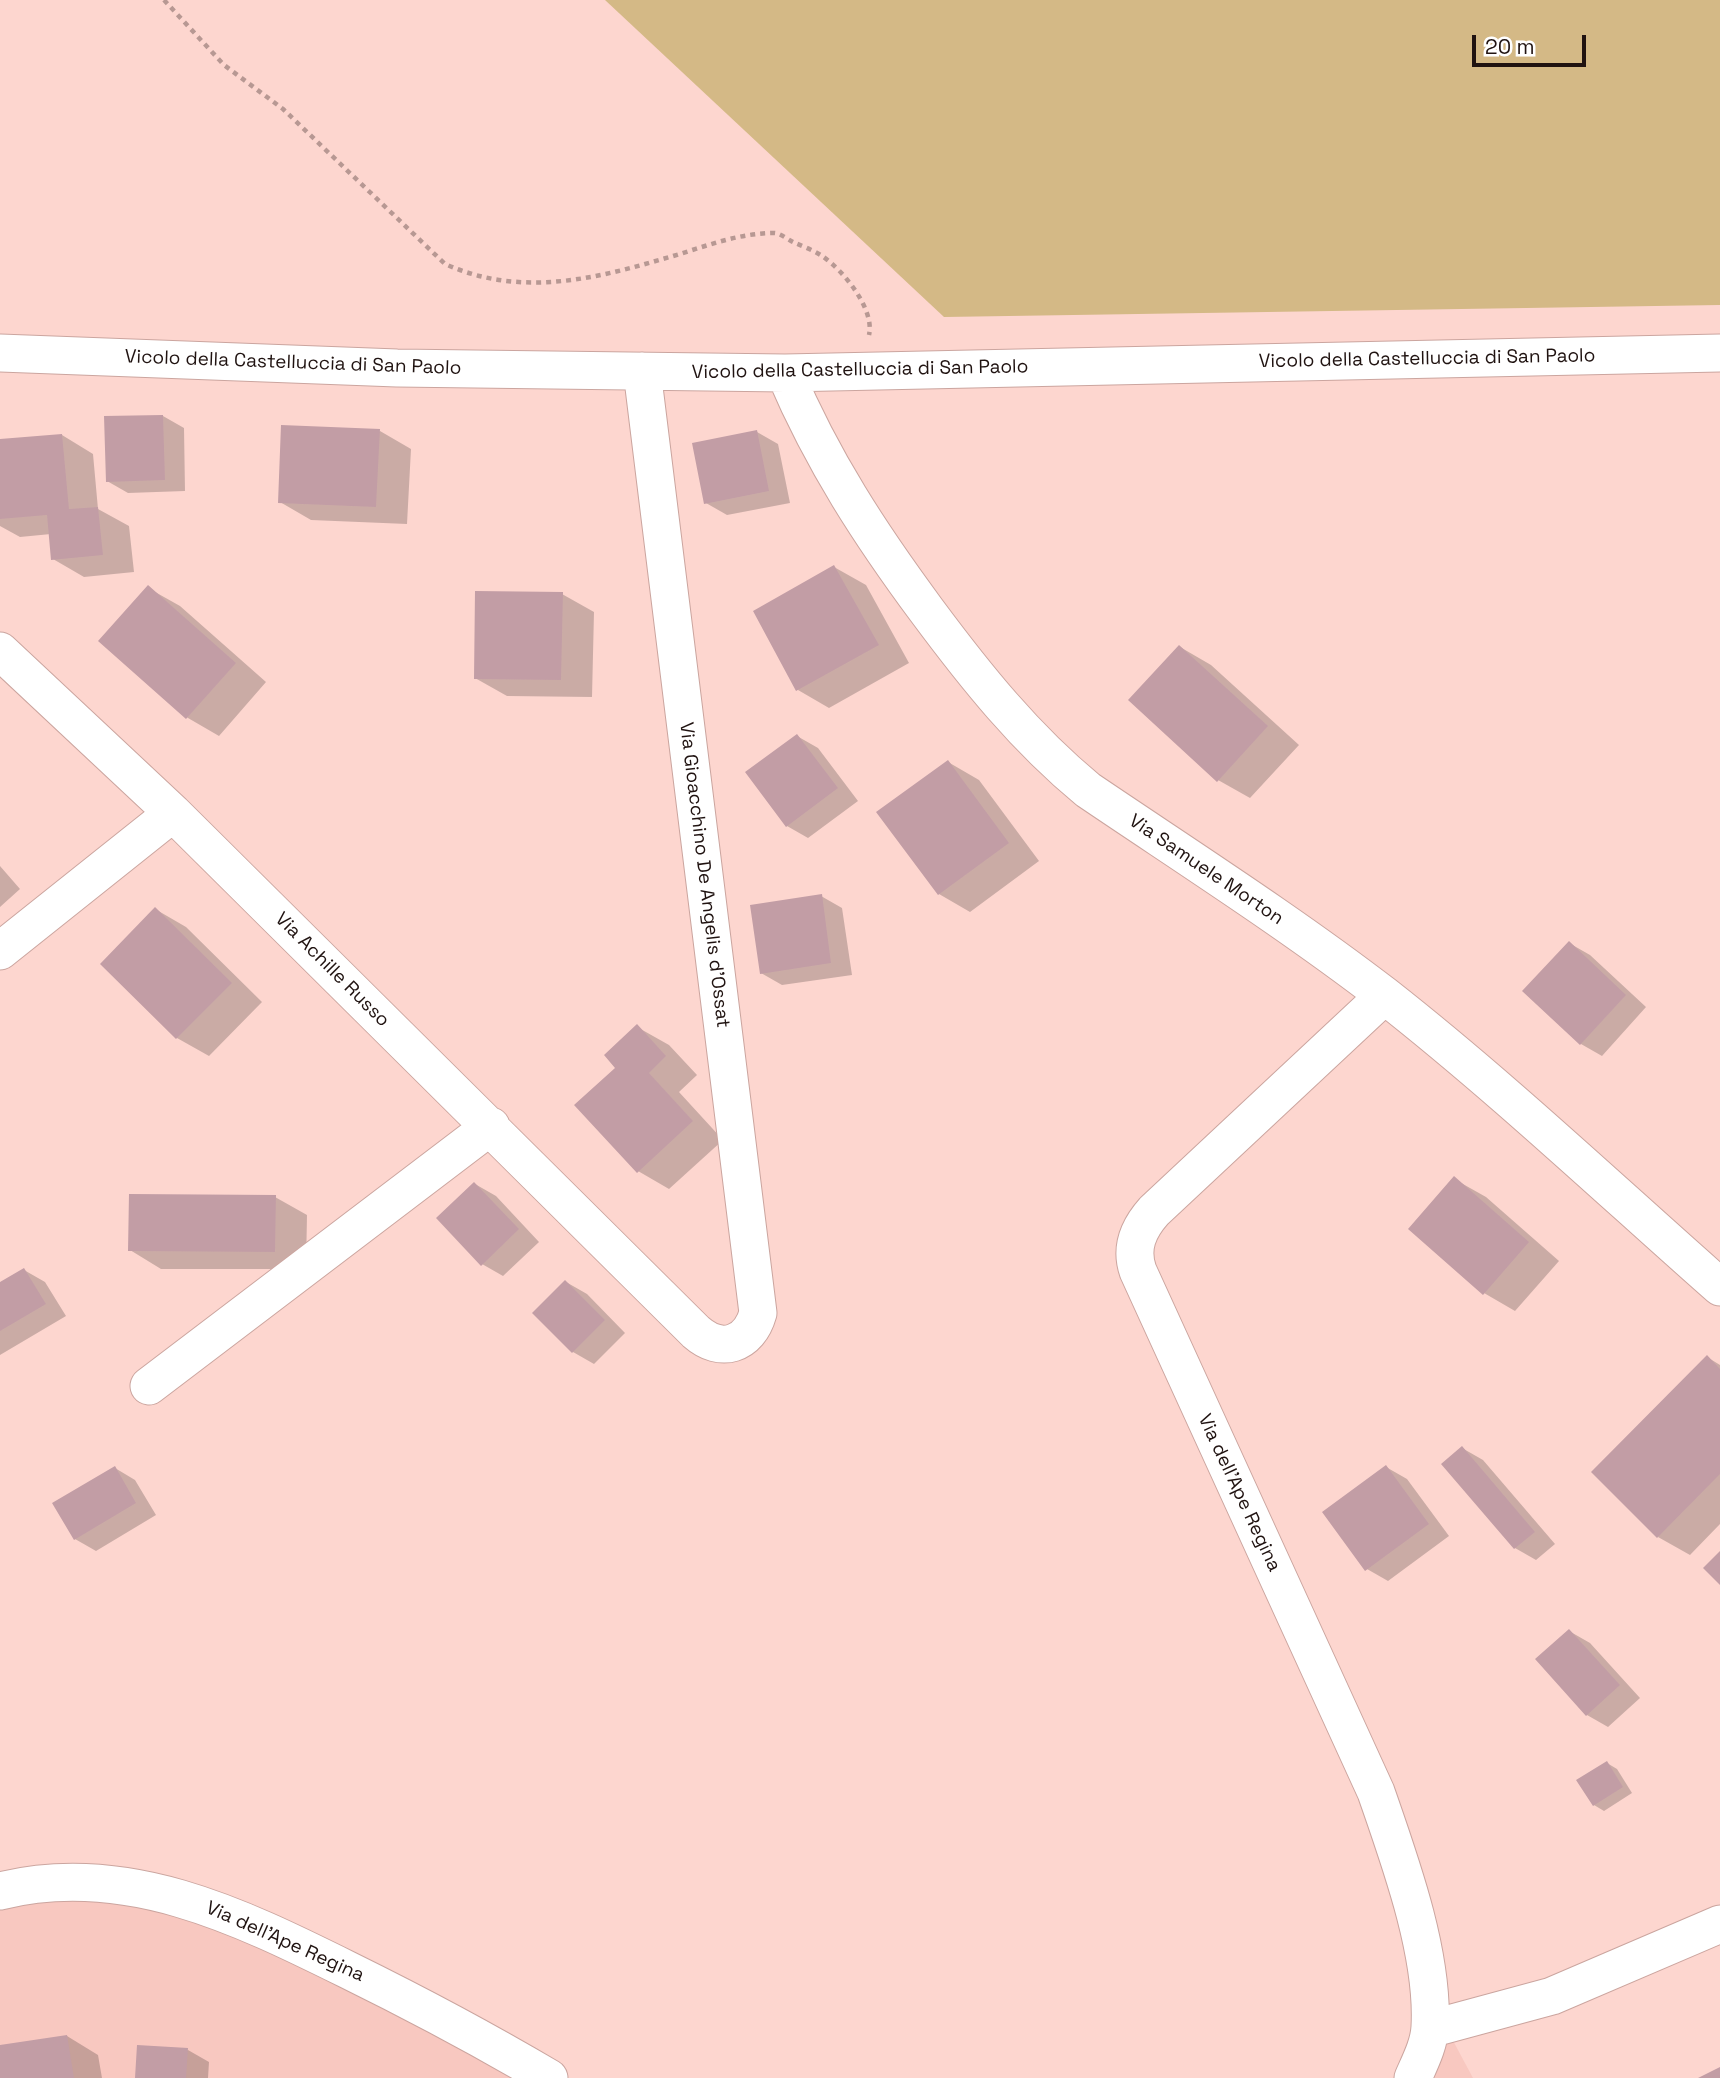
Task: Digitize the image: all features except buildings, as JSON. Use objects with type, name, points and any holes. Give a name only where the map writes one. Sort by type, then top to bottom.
[{"type":"street","name":"Vicolo della Castelluccia di San Paolo","points":[[0,353],[397,368],[785,373],[1720,353]]},
{"type":"street","name":"Via Gioacchino De Angelis d'Ossat","points":[[642,371],[758,1313],[753,1328],[742,1340],[723,1346],[710,1343]]},
{"type":"street","name":"Via Samuele Morton","points":[[785,373],[806,423],[851,504],[961,656],[1017,726],[1052,761],[1088,790],[1329,954],[1384,996],[1446,1045],[1720,1286]]},
{"type":"street","name":"Via Achille Russo","points":[[1,654],[173,813],[710,1343]]},
{"type":"street","points":[[0,951],[173,813]]},
{"type":"street","name":"Via dell'Ape Regina","points":[[1384,996],[1154,1211],[1138,1233],[1134,1256],[1138,1271],[1376,1792],[1399,1857],[1418,1931],[1428,1994],[1430,2029],[1413,2078]]},
{"type":"street","points":[[149,1385],[491,1126]]},
{"type":"street","name":"Via dell'Ape Regina","points":[[0,1891],[46,1882],[98,1881],[195,1901],[265,1929],[461,2025],[549,2078]]},
{"type":"street","points":[[1430,2029],[1552,1996],[1720,1924]]},
{"type":"path","points":[[164,0],[224,65],[283,109],[445,264],[471,276],[522,285],[582,280],[716,242],[776,233],[823,257],[847,282],[867,313],[872,324],[855,372]]},
{"type":"shaded area","points":[[605,0],[1720,0],[1720,305],[944,317]]},
{"type":"shaded area","points":[[18,1886],[265,1929],[534,2078],[0,2078],[0,1892]]},
{"type":"shaded area","points":[[1428,1994],[1473,2078],[1402,2078]]}]
